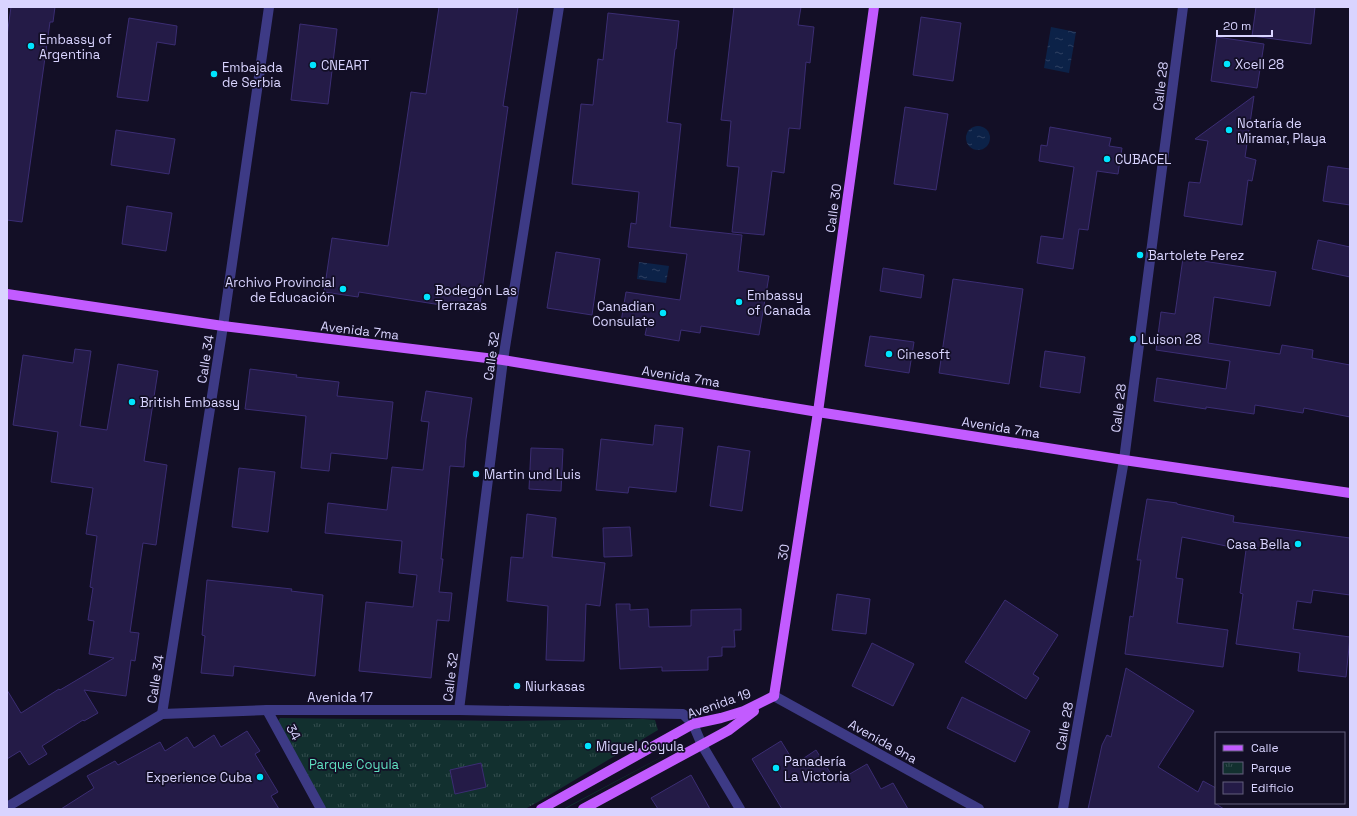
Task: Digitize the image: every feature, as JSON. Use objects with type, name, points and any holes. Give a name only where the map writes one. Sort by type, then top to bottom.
[{"type":"main road","name":"Calle 30","points":[[818,412],[874,7]]},
{"type":"main road","name":"Avenida 7ma","points":[[7,294],[223,326],[503,360],[818,412],[1124,460],[1350,493]]},
{"type":"main road","name":"30","points":[[774,696],[818,412]]},
{"type":"main road","name":"Avenida 19","points":[[541,809],[693,724],[744,711],[774,696]]},
{"type":"main road","name":"Avenida 19","points":[[583,809],[729,730],[774,696]]},
{"type":"street","name":"Calle 34","points":[[162,714],[223,326],[269,7]]},
{"type":"street","name":"Calle 32","points":[[459,710],[503,360],[559,7]]},
{"type":"street","name":"Calle 28","points":[[1063,809],[1124,460],[1183,7]]},
{"type":"street","name":"Avenida 9na","points":[[774,696],[979,809]]},
{"type":"street","name":"Avenida 17","points":[[7,807],[162,714],[267,710],[459,710],[684,714],[693,724]]},
{"type":"street","name":"34","points":[[267,710],[321,809]]},
{"type":"street","points":[[693,724],[702,745],[740,809]]},
{"type":"green space","name":"Parque Coyula","points":[[280,718],[507,721],[643,719],[655,720],[658,730],[525,809],[326,809],[278,721]]},
{"type":"green space","points":[[697,738],[565,809],[563,809]]},
{"type":"water","points":[[1051,27],[1076,32],[1069,73],[1044,68]]},
{"type":"water","points":[[978,126],[987,129],[990,138],[987,147],[978,150],[969,147],[966,138],[969,129]]},
{"type":"water","points":[[639,262],[669,266],[666,283],[637,279]]},
{"type":"building","points":[[11,7],[55,7],[53,22],[50,22],[22,222],[7,220],[7,36]]},
{"type":"building","points":[[439,7],[518,7],[503,106],[508,107],[479,311],[359,292],[358,297],[324,292],[332,238],[388,246],[411,92],[426,94]]},
{"type":"building","points":[[734,7],[801,7],[798,25],[814,27],[810,63],[806,62],[800,129],[789,128],[784,173],[772,171],[764,235],[732,232],[739,167],[727,166],[731,121],[721,120]]},
{"type":"building","points":[[1256,7],[1315,7],[1311,44],[1252,36]]},
{"type":"building","points":[[608,13],[679,21],[667,122],[681,124],[670,227],[742,235],[738,271],[769,276],[759,335],[701,326],[700,333],[681,330],[679,341],[645,335],[647,326],[621,322],[626,292],[680,300],[687,254],[628,247],[631,223],[636,224],[639,192],[572,184],[581,104],[593,105],[598,59],[603,60]]},
{"type":"building","points":[[921,17],[961,23],[953,81],[913,75]]},
{"type":"building","points":[[129,18],[177,26],[175,45],[157,42],[148,101],[117,97]]},
{"type":"building","points":[[300,24],[337,29],[328,104],[291,100]]},
{"type":"building","points":[[1217,37],[1264,44],[1257,88],[1211,81]]},
{"type":"building","points":[[1254,96],[1245,157],[1256,160],[1252,181],[1248,180],[1242,225],[1184,216],[1189,182],[1200,183],[1208,141],[1195,139]]},
{"type":"building","points":[[905,107],[948,114],[936,190],[894,184]]},
{"type":"building","points":[[1050,127],[1111,138],[1109,146],[1122,148],[1118,174],[1097,171],[1088,230],[1079,229],[1073,269],[1037,263],[1041,236],[1063,239],[1074,167],[1039,161],[1041,145],[1047,146]]},
{"type":"building","points":[[116,130],[175,139],[169,174],[111,165]]},
{"type":"building","points":[[1328,166],[1350,169],[1350,205],[1323,201]]},
{"type":"building","points":[[127,206],[172,213],[166,251],[122,244]]},
{"type":"building","points":[[1318,240],[1350,247],[1350,277],[1312,269]]},
{"type":"building","points":[[556,252],[600,259],[592,315],[547,308]]},
{"type":"building","points":[[1183,258],[1276,272],[1270,306],[1214,297],[1208,343],[1280,354],[1282,345],[1313,350],[1312,358],[1350,365],[1350,417],[1304,408],[1303,413],[1255,405],[1254,414],[1206,407],[1206,409],[1154,401],[1157,378],[1226,389],[1230,361],[1156,350],[1161,312],[1175,314]]},
{"type":"building","points":[[883,268],[924,275],[921,298],[880,291]]},
{"type":"building","points":[[953,279],[1023,289],[1009,384],[939,373]]},
{"type":"building","name":"Cinesoft","points":[[870,336],[914,342],[909,373],[865,366]]},
{"type":"building","points":[[75,349],[91,351],[80,426],[107,430],[118,364],[158,371],[144,461],[167,465],[156,545],[143,543],[130,632],[139,633],[135,661],[131,660],[126,696],[84,690],[98,713],[84,721],[83,720],[42,746],[47,754],[29,765],[20,751],[7,759],[7,690],[21,713],[59,689],[60,690],[114,658],[89,654],[94,621],[88,620],[93,588],[90,587],[97,536],[86,534],[93,488],[51,482],[58,432],[13,425],[23,355],[73,363]]},
{"type":"building","points":[[1045,351],[1085,357],[1080,393],[1040,387]]},
{"type":"building","points":[[250,369],[297,375],[296,377],[339,382],[337,396],[393,402],[387,459],[331,453],[329,471],[301,468],[306,416],[245,409]]},
{"type":"building","points":[[426,391],[472,398],[466,439],[464,467],[450,466],[439,592],[452,593],[449,621],[437,620],[431,678],[359,671],[366,602],[413,607],[417,575],[399,573],[402,541],[325,533],[328,503],[387,510],[392,467],[423,470],[429,422],[421,421]]},
{"type":"building","points":[[655,425],[683,428],[676,492],[629,487],[628,493],[596,490],[601,439],[653,445]]},
{"type":"building","points":[[718,446],[750,451],[742,511],[710,506]]},
{"type":"building","points":[[531,448],[563,449],[561,491],[529,489]]},
{"type":"building","points":[[239,468],[275,472],[268,532],[232,527]]},
{"type":"building","points":[[1147,499],[1177,503],[1234,516],[1233,522],[1350,538],[1350,595],[1313,590],[1311,603],[1297,601],[1293,629],[1350,637],[1346,677],[1298,671],[1300,653],[1236,644],[1243,594],[1240,593],[1246,550],[1182,537],[1176,578],[1183,579],[1177,623],[1228,630],[1223,667],[1125,654],[1130,616],[1133,617],[1141,560],[1137,560]]},
{"type":"building","points":[[527,514],[556,518],[552,557],[605,563],[600,606],[586,604],[584,661],[546,660],[548,606],[507,601],[511,557],[523,558]]},
{"type":"building","points":[[630,527],[632,556],[604,557],[603,528]]},
{"type":"building","points":[[207,580],[292,589],[291,591],[323,595],[315,676],[234,666],[233,676],[201,673],[205,636],[202,635]]},
{"type":"building","points":[[837,594],[870,599],[866,634],[832,630]]},
{"type":"building","points":[[1005,600],[1058,635],[1033,674],[1039,678],[1026,699],[965,662]]},
{"type":"building","points":[[616,604],[630,604],[630,610],[648,609],[649,627],[691,626],[691,610],[741,609],[741,630],[734,630],[735,647],[722,647],[722,656],[708,657],[708,670],[662,671],[662,667],[620,669]]},
{"type":"building","points":[[872,643],[914,664],[893,706],[852,686]]},
{"type":"building","points":[[1126,668],[1194,711],[1158,767],[1198,792],[1203,781],[1215,787],[1215,804],[1224,809],[1088,809],[1102,745],[1107,735],[1111,737]]},
{"type":"building","points":[[962,697],[1030,731],[1015,762],[947,728]]},
{"type":"building","points":[[247,731],[260,751],[255,754],[278,792],[271,796],[279,809],[61,809],[94,788],[87,776],[115,761],[118,765],[160,742],[165,751],[187,737],[194,748],[214,735],[221,747]]},
{"type":"building","points":[[781,741],[795,764],[816,750],[836,782],[867,764],[881,789],[893,783],[908,809],[782,809],[752,759]]},
{"type":"building","points":[[481,763],[486,787],[455,794],[450,770]]},
{"type":"building","points":[[691,775],[710,809],[658,809],[651,798]]},
{"type":"place","name":"Embassy of Argentina","points":[[31,46]]},
{"type":"place","name":"Xcell 28","points":[[1227,64]]},
{"type":"place","name":"CNEART","points":[[313,65]]},
{"type":"place","name":"Embajada de Serbia","points":[[214,74]]},
{"type":"place","name":"Notaría de Miramar, Playa","points":[[1229,130]]},
{"type":"place","name":"CUBACEL","points":[[1107,159]]},
{"type":"place","name":"Bartolete Perez","points":[[1140,255]]},
{"type":"place","name":"Archivo Provincial de Educación","points":[[343,289]]},
{"type":"place","name":"Bodegón Las Terrazas","points":[[427,297]]},
{"type":"place","name":"Embassy of Canada","points":[[739,302]]},
{"type":"place","name":"Canadian Consulate","points":[[663,313]]},
{"type":"place","name":"Luison 28","points":[[1133,339]]},
{"type":"place","name":"Cinesoft","points":[[889,354]]},
{"type":"place","name":"British Embassy","points":[[132,402]]},
{"type":"place","name":"Martin und Luis","points":[[476,474]]},
{"type":"place","name":"Casa Bella","points":[[1298,544]]},
{"type":"place","name":"Niurkasas","points":[[517,686]]},
{"type":"place","name":"Miguel Coyula","points":[[588,746]]},
{"type":"place","name":"Panadería La Victoria","points":[[776,768]]},
{"type":"place","name":"Experience Cuba","points":[[260,777]]}]
